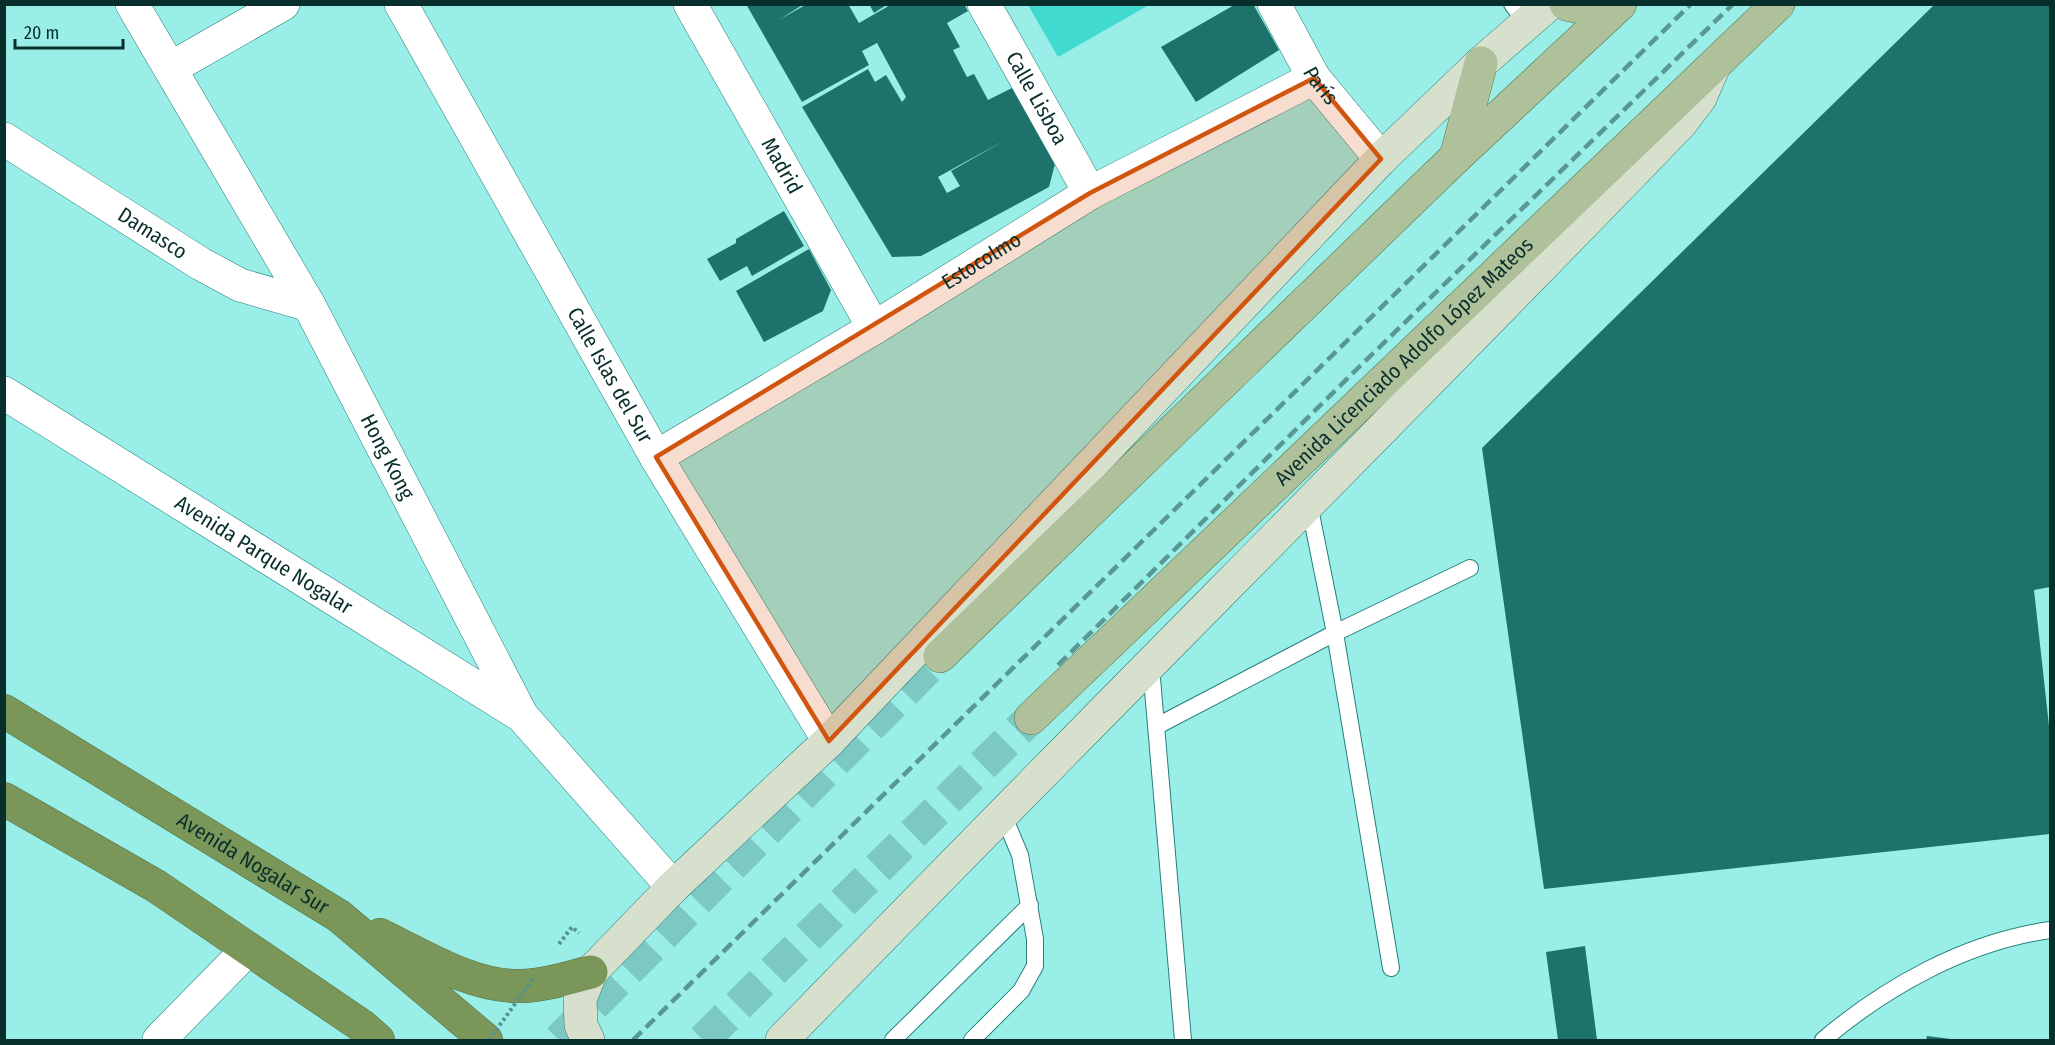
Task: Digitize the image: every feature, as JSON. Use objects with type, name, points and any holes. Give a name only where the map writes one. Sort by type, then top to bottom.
[{"type":"highway","name":"Avenida Nogalar Sur","points":[[4,711],[339,916],[487,1041]]},
{"type":"highway","points":[[4,799],[156,886],[369,1036]]},
{"type":"highway","points":[[339,916],[449,968],[501,985],[547,983],[591,972]]},
{"type":"main road","points":[[1566,4],[1615,9]]},
{"type":"main road","name":"Avenida Licenciado Adolfo López Mateos","points":[[1031,718],[1778,4]]},
{"type":"main road","points":[[940,656],[1456,157],[1615,9]]},
{"type":"main road","points":[[1456,157],[1482,63]]},
{"type":"street","name":"Hong Kong","points":[[132,4],[309,305],[522,716],[673,887]]},
{"type":"street","points":[[171,68],[283,4]]},
{"type":"street","name":"Calle Islas del Sur","points":[[401,4],[656,457],[829,741]]},
{"type":"street","name":"Madrid","points":[[690,4],[874,328]]},
{"type":"street","name":"Calle Lisboa","points":[[984,4],[1090,193]]},
{"type":"street","name":"París","points":[[1274,4],[1314,78],[1381,159]]},
{"type":"street","points":[[588,1041],[581,1024],[580,999],[591,972],[673,887],[829,741],[1381,159],[1482,63],[1529,11]]},
{"type":"street","points":[[782,1041],[1002,812],[1150,667],[1682,123],[1700,98],[1713,68]]},
{"type":"street","name":"Estocolmo","points":[[656,457],[874,328],[1090,193],[1314,78]]},
{"type":"street","name":"Damasco","points":[[4,139],[201,264],[240,285],[309,305]]},
{"type":"street","name":"Avenida Parque Nogalar","points":[[4,393],[522,716]]},
{"type":"street","points":[[159,1041],[248,949]]},
{"type":"lane","points":[[1309,504],[1335,633],[1391,968]]},
{"type":"lane","points":[[1157,726],[1335,633],[1470,568]]},
{"type":"lane","points":[[1150,667],[1183,1041]]},
{"type":"lane","points":[[972,1041],[1021,992],[1035,966],[1035,939],[1020,855],[1002,812]]},
{"type":"lane","points":[[893,1041],[1029,905]]},
{"type":"lane","points":[[1823,1041],[1871,1003],[1930,969],[2022,934],[2050,930]]},
{"type":"path","points":[[487,1041],[535,976]]},
{"type":"highlighted area","points":[[1314,78],[1381,159],[829,741],[656,457],[1090,193]]},
{"type":"shaded area","points":[[1028,5],[1149,5],[1058,57]]},
{"type":"building","points":[[746,4],[804,4],[779,20],[807,4],[848,4],[859,23],[892,4],[964,4],[968,11],[947,23],[960,47],[953,50],[967,77],[974,74],[988,100],[1014,87],[1057,156],[1049,187],[921,256],[892,257],[802,107],[868,69],[875,82],[886,75],[902,102],[906,97],[877,43],[862,51],[869,65],[802,102]],"holes":[[[1007,139],[951,171],[960,186],[947,193],[938,177]]]},
{"type":"building","points":[[869,4],[888,4],[874,13]]},
{"type":"building","points":[[1236,4],[1253,4],[1279,50],[1196,102],[1161,47]]},
{"type":"building","points":[[1935,4],[2050,4],[2050,587],[2034,590],[2050,735],[2050,834],[1544,889],[1482,448]]},
{"type":"building","points":[[784,211],[804,246],[752,276],[747,266],[720,281],[707,259]]},
{"type":"building","points":[[809,249],[831,290],[823,311],[764,342],[736,291]]},
{"type":"building","points":[[1585,946],[1597,1040],[1558,1040],[1546,952]]},
{"type":"building","points":[[1927,1036],[1951,1039],[1951,1040],[1926,1040]]},
{"type":"tunnel","points":[[559,1040],[940,656]]},
{"type":"tunnel","points":[[703,1040],[1031,718]]},
{"type":"railway","points":[[633,1040],[1691,4]]},
{"type":"railway","points":[[1058,665],[1359,367],[1733,4]]}]
